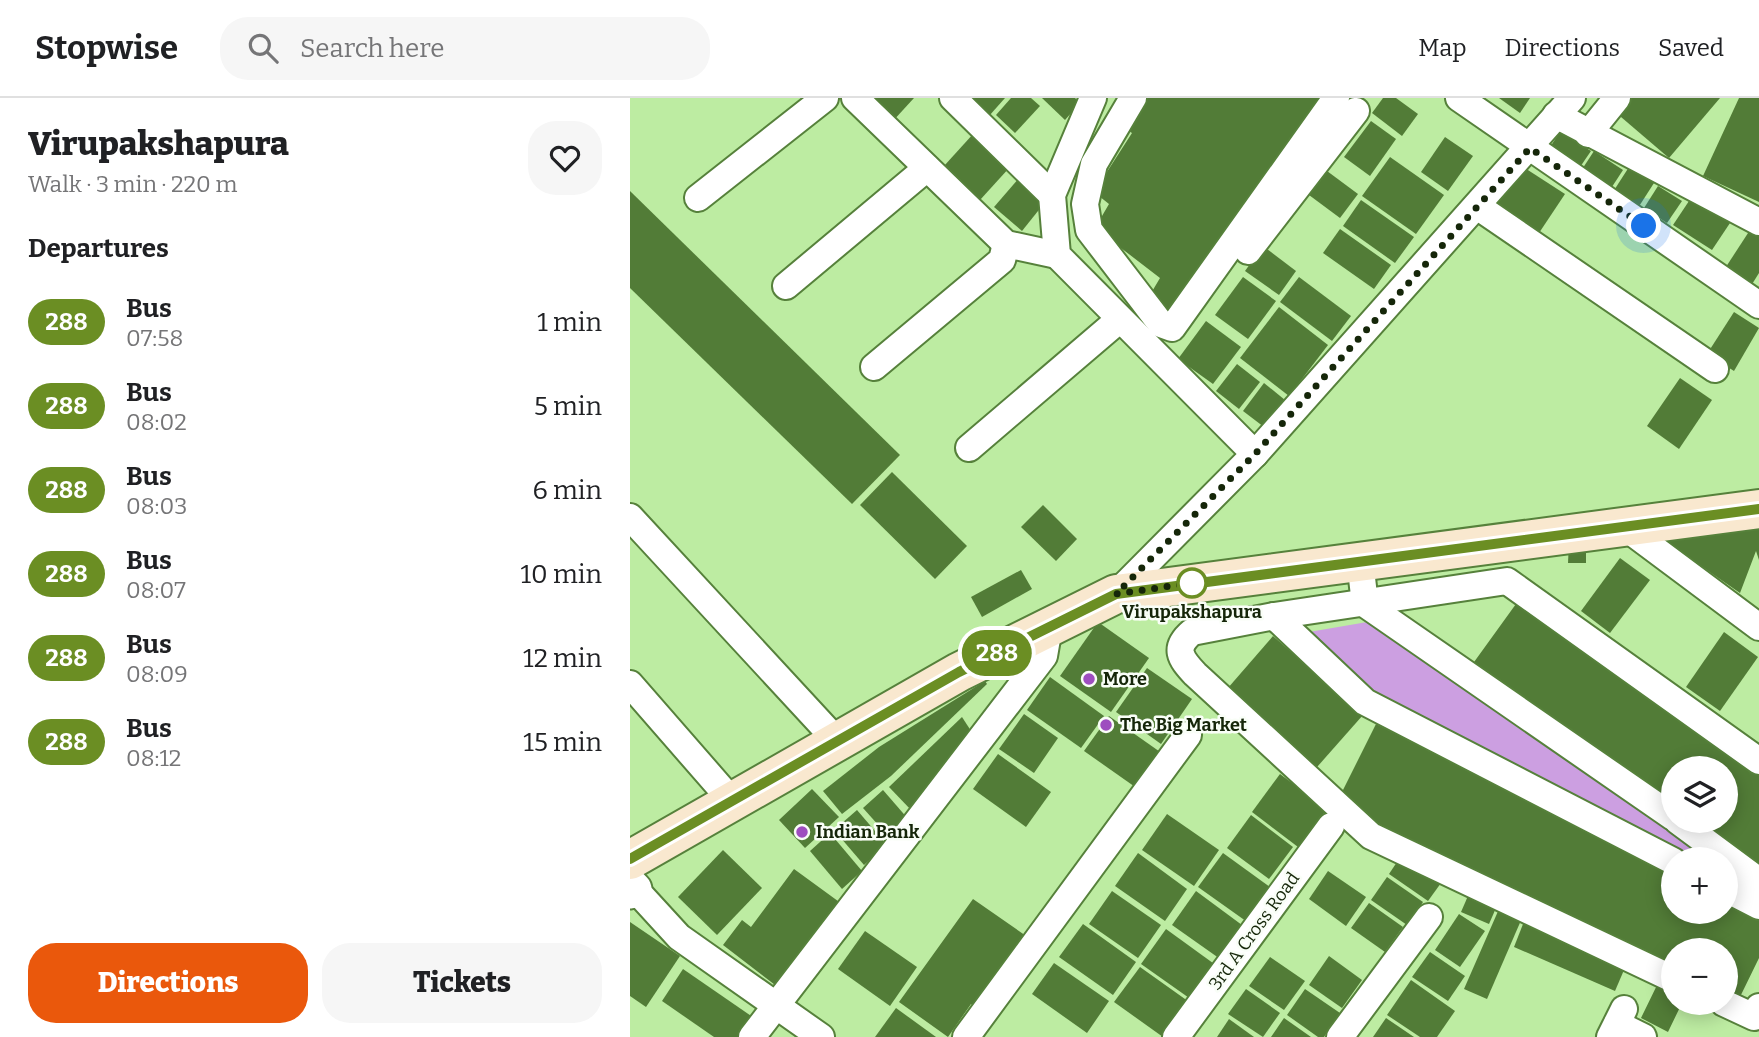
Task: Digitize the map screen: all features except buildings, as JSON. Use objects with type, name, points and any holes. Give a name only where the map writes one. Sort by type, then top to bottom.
[{"type":"main road","points":[[631,881],[732,801],[959,672],[1116,594],[1759,509]]},
{"type":"street","points":[[698,198],[825,98]]},
{"type":"street","points":[[855,98],[1006,244],[1057,249],[1090,231]]},
{"type":"street","points":[[953,98],[1052,195]]},
{"type":"street","points":[[1093,98],[1052,195],[1057,249],[1120,318],[1255,454]]},
{"type":"street","points":[[1133,98],[1094,164],[1085,204],[1090,231],[1161,324],[1172,328],[1346,105]]},
{"type":"street","points":[[1459,98],[1759,305]]},
{"type":"street","points":[[1588,134],[1617,98]]},
{"type":"street","points":[[1163,362],[1346,105]]},
{"type":"street","points":[[1116,594],[1255,454],[1564,107],[1588,134],[1759,222]]},
{"type":"street","points":[[786,286],[927,168]]},
{"type":"street","points":[[1477,206],[1715,369]]},
{"type":"street","points":[[874,367],[1002,260],[1006,244]]},
{"type":"street","points":[[970,448],[1120,318]]},
{"type":"street","points":[[630,517],[837,741]]},
{"type":"street","points":[[1625,527],[1759,626]]},
{"type":"street","points":[[1355,562],[1361,604],[1661,809]]},
{"type":"street","points":[[1661,973],[1371,836],[1180,658],[1178,649],[1182,640],[1192,632],[1274,616],[1507,581],[1759,761]]},
{"type":"street","points":[[1274,616],[1365,702],[1661,856]]},
{"type":"street","points":[[752,1037],[1044,656],[1049,627]]},
{"type":"street","points":[[630,684],[732,801]]},
{"type":"street","points":[[966,1037],[1188,735]]},
{"type":"street","name":"3rd A Cross Road","points":[[1176,1037],[1331,826]]},
{"type":"street","points":[[1694,833],[1759,881]]},
{"type":"street","points":[[631,881],[679,936],[821,1037]]},
{"type":"street","points":[[1738,895],[1759,906]]},
{"type":"street","points":[[1340,1037],[1429,917]]},
{"type":"street","points":[[1738,1010],[1754,1017],[1759,1007]]},
{"type":"street","points":[[1617,1024],[1643,1037]]},
{"type":"shaded area","points":[[1379,620],[1661,822],[1661,833],[1676,833],[1695,847],[1661,847],[1661,850],[1369,697],[1309,632]]},
{"type":"bus line","name":"288","points":[[630,859],[959,672],[1116,594],[1759,509]]},
{"type":"place","name":"Virupakshapura","points":[[1192,583]]},
{"type":"place","name":"More","points":[[1089,679]]},
{"type":"place","name":"The Big Market","points":[[1106,725]]},
{"type":"place","name":"Indian Bank","points":[[802,832]]},
{"type":"route","points":[[1192,583],[1116,594],[1255,454],[1530,148],[1644,226]]}]
